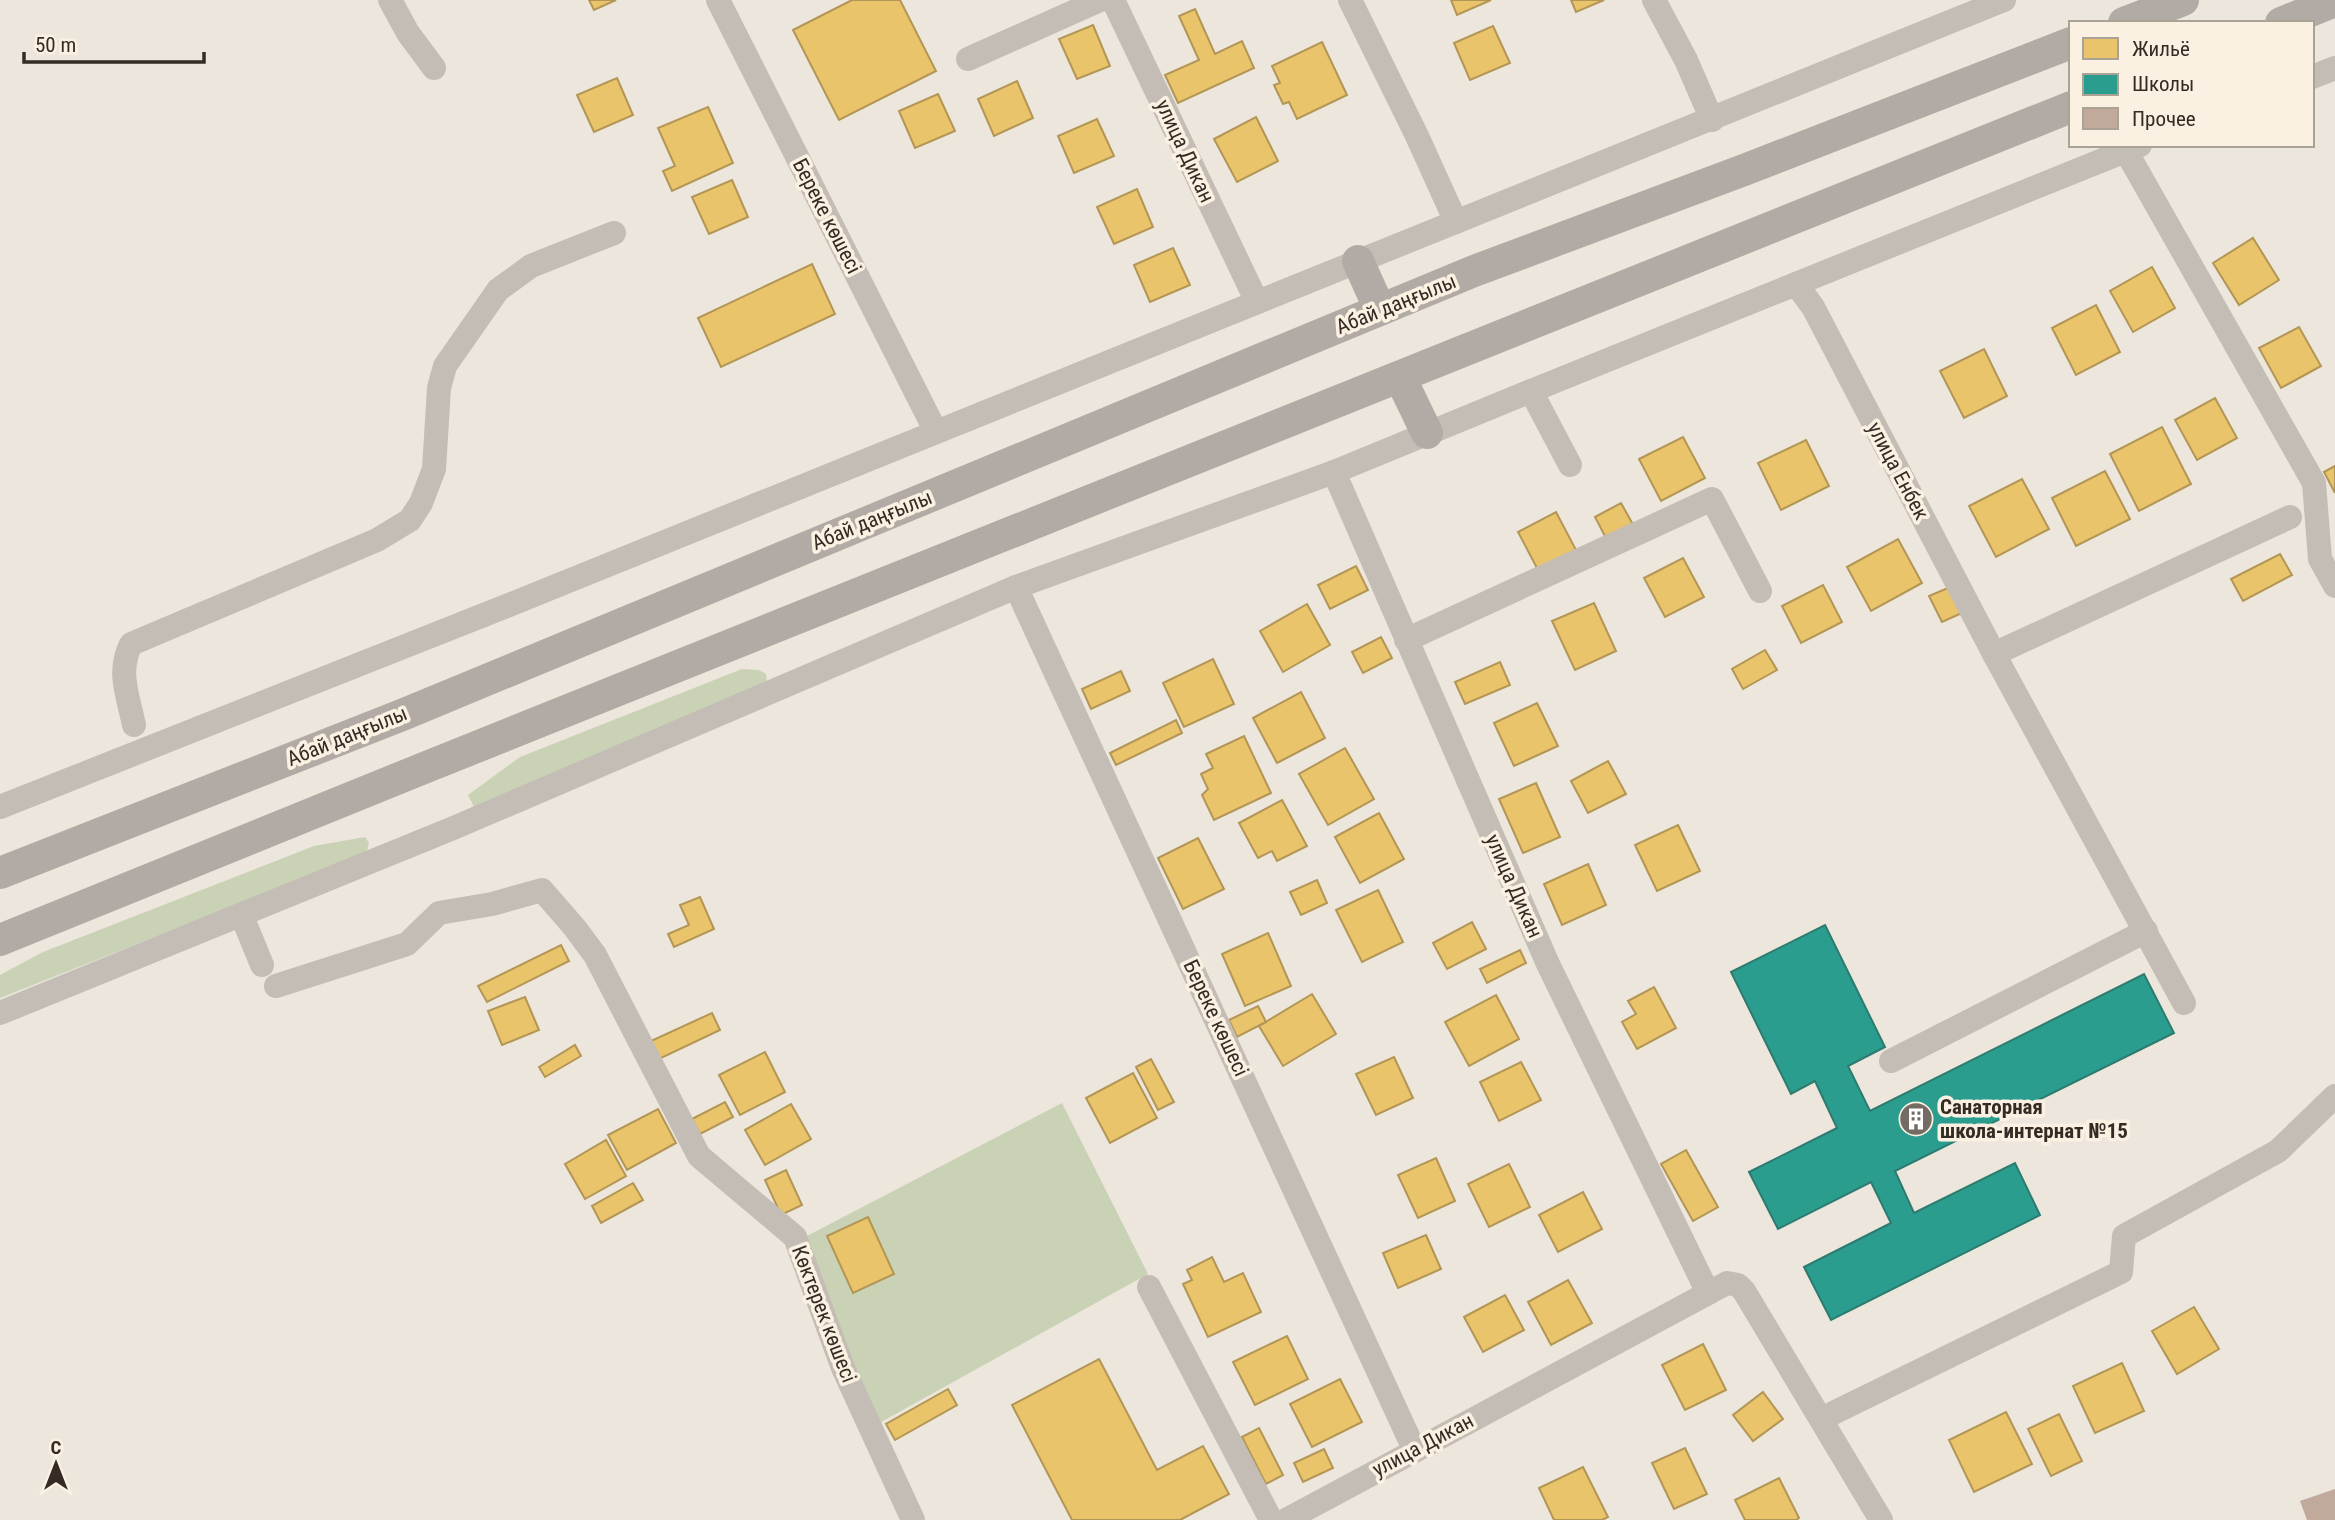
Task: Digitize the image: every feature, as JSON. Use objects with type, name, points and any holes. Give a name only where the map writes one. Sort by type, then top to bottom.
[{"type":"main road","points":[[2129,21],[2183,0]]},
{"type":"main road","points":[[2286,21],[2335,1]]},
{"type":"main road","name":"Абай даңғылы","points":[[0,873],[402,715],[1474,271],[2069,44]]},
{"type":"main road","points":[[0,940],[2069,108]]},
{"type":"main road","points":[[1359,261],[1380,310]]},
{"type":"main road","points":[[1400,377],[1427,433]]},
{"type":"street","points":[[390,0],[408,33],[434,68]]},
{"type":"street","name":"Береке көшесі","points":[[718,0],[936,432]]},
{"type":"street","points":[[968,59],[1100,0]]},
{"type":"street","name":"улица Дикан","points":[[1113,0],[1257,302]]},
{"type":"street","points":[[1350,0],[1456,222]]},
{"type":"street","points":[[1654,0],[1686,60],[1712,120]]},
{"type":"street","points":[[0,807],[504,607],[2004,0]]},
{"type":"street","points":[[2314,76],[2335,68]]},
{"type":"street","points":[[0,1013],[451,830],[1016,587],[1334,472],[2133,148],[2314,482],[2319,559],[2335,586]]},
{"type":"street","points":[[134,725],[123,668],[131,644],[377,540],[410,520],[421,503],[434,469],[439,388],[445,366],[498,290],[531,266],[614,233]]},
{"type":"street","name":"улица Енбек","points":[[1796,284],[1813,307],[1996,657],[2184,1003]]},
{"type":"street","points":[[1531,391],[1570,465]]},
{"type":"street","name":"улица Дикан","points":[[1334,472],[1548,964],[1708,1293]]},
{"type":"street","points":[[1406,640],[1712,499],[1760,591]]},
{"type":"street","points":[[1996,657],[2290,517]]},
{"type":"street","name":"Береке көшесі","points":[[1016,587],[1414,1449]]},
{"type":"street","name":"Көктерек көшесі","points":[[276,986],[407,944],[439,913],[492,904],[542,890],[594,955],[699,1156],[795,1237],[843,1367],[912,1520]]},
{"type":"street","points":[[242,916],[262,965]]},
{"type":"street","points":[[1891,1061],[2146,932]]},
{"type":"street","points":[[1821,1419],[2121,1272],[2124,1236],[2277,1151],[2335,1096]]},
{"type":"street","name":"улица Дикан","points":[[1286,1520],[1727,1283],[1738,1285],[1744,1291],[1881,1520]]},
{"type":"street","points":[[1149,1287],[1271,1520]]},
{"type":"green space","points":[[742,669],[759,670],[766,674],[767,683],[474,807],[468,795],[520,757]]},
{"type":"green space","points":[[365,837],[369,843],[367,851],[0,998],[0,975],[43,952],[314,846]]},
{"type":"green space","points":[[1062,1103],[1148,1274],[874,1426],[805,1237]]},
{"type":"building: Жильё","points":[[589,0],[616,0],[594,10]]},
{"type":"building: Жильё","points":[[852,0],[900,0],[936,71],[839,120],[793,30]]},
{"type":"building: Жильё","points":[[1451,0],[1491,0],[1457,15]]},
{"type":"building: Жильё","points":[[1571,0],[1604,0],[1576,12]]},
{"type":"building: Жильё","points":[[1195,9],[1215,54],[1242,41],[1254,68],[1178,103],[1165,75],[1199,60],[1179,16]]},
{"type":"building: Жильё","points":[[1093,25],[1110,66],[1077,79],[1059,39]]},
{"type":"building: Жильё","points":[[1493,26],[1510,63],[1470,80],[1454,43]]},
{"type":"building: Жильё","points":[[1322,42],[1347,95],[1297,119],[1289,102],[1283,104],[1274,85],[1280,83],[1272,66]]},
{"type":"building: Жильё","points":[[617,78],[633,115],[594,132],[577,95]]},
{"type":"building: Жильё","points":[[1017,81],[1033,118],[994,136],[978,99]]},
{"type":"building: Жильё","points":[[938,94],[955,131],[915,148],[899,111]]},
{"type":"building: Жильё","points":[[708,107],[733,163],[672,191],[663,171],[675,166],[658,128]]},
{"type":"building: Жильё","points":[[1256,117],[1278,161],[1237,182],[1214,139]]},
{"type":"building: Жильё","points":[[1097,119],[1114,156],[1074,173],[1058,136]]},
{"type":"building: Жильё","points":[[732,180],[748,217],[709,234],[692,197]]},
{"type":"building: Жильё","points":[[1137,189],[1153,227],[1114,244],[1097,207]]},
{"type":"building: Жильё","points":[[2253,238],[2279,280],[2239,305],[2213,263]]},
{"type":"building: Жильё","points":[[1173,248],[1190,285],[1150,302],[1134,265]]},
{"type":"building: Жильё","points":[[812,264],[835,314],[721,367],[698,318]]},
{"type":"building: Жильё","points":[[2152,267],[2175,308],[2133,332],[2110,291]]},
{"type":"building: Жильё","points":[[2096,305],[2120,352],[2076,375],[2052,328]]},
{"type":"building: Жильё","points":[[2299,327],[2321,366],[2281,388],[2259,348]]},
{"type":"building: Жильё","points":[[1984,349],[2007,396],[1964,418],[1940,371]]},
{"type":"building: Жильё","points":[[2215,398],[2237,438],[2197,460],[2175,420]]},
{"type":"building: Жильё","points":[[2162,427],[2191,484],[2139,511],[2110,454]]},
{"type":"building: Жильё","points":[[1683,437],[1705,478],[1661,501],[1639,459]]},
{"type":"building: Жильё","points":[[1806,440],[1829,486],[1781,510],[1758,463]]},
{"type":"building: Жильё","points":[[2335,466],[2335,493],[2324,472]]},
{"type":"building: Жильё","points":[[2105,471],[2130,519],[2076,546],[2052,498]]},
{"type":"building: Жильё","points":[[2022,479],[2049,529],[1996,557],[1969,506]]},
{"type":"building: Жильё","points":[[1621,503],[1635,528],[1608,542],[1595,517]]},
{"type":"building: Жильё","points":[[1556,512],[1576,550],[1538,570],[1518,532]]},
{"type":"building: Жильё","points":[[1898,539],[1922,583],[1871,611],[1847,567]]},
{"type":"building: Жильё","points":[[2280,554],[2292,575],[2243,601],[2231,579]]},
{"type":"building: Жильё","points":[[1683,558],[1704,597],[1665,617],[1644,578]]},
{"type":"building: Жильё","points":[[1356,566],[1368,590],[1330,609],[1318,585]]},
{"type":"building: Жильё","points":[[1823,585],[1842,622],[1801,643],[1782,606]]},
{"type":"building: Жильё","points":[[1950,587],[1962,613],[1942,622],[1929,596]]},
{"type":"building: Жильё","points":[[1594,603],[1616,651],[1575,670],[1552,621]]},
{"type":"building: Жильё","points":[[1307,604],[1330,645],[1283,672],[1260,631]]},
{"type":"building: Жильё","points":[[1381,637],[1392,658],[1363,673],[1352,652]]},
{"type":"building: Жильё","points":[[1765,650],[1777,670],[1743,689],[1732,669]]},
{"type":"building: Жильё","points":[[1213,659],[1234,704],[1184,727],[1163,683]]},
{"type":"building: Жильё","points":[[1500,662],[1510,685],[1465,704],[1455,682]]},
{"type":"building: Жильё","points":[[1121,671],[1130,691],[1091,709],[1082,689]]},
{"type":"building: Жильё","points":[[1301,692],[1325,738],[1277,763],[1253,718]]},
{"type":"building: Жильё","points":[[1537,703],[1558,746],[1514,766],[1494,723]]},
{"type":"building: Жильё","points":[[1176,720],[1182,733],[1116,765],[1110,753]]},
{"type":"building: Жильё","points":[[1244,736],[1271,793],[1214,820],[1202,795],[1208,789],[1201,774],[1213,768],[1206,754]]},
{"type":"building: Жильё","points":[[1345,748],[1374,799],[1328,825],[1299,774]]},
{"type":"building: Жильё","points":[[1608,761],[1626,794],[1588,813],[1571,781]]},
{"type":"building: Жильё","points":[[1536,783],[1560,837],[1523,853],[1499,799]]},
{"type":"building: Жильё","points":[[1282,800],[1307,846],[1277,861],[1272,851],[1258,858],[1239,823]]},
{"type":"building: Жильё","points":[[1379,813],[1404,859],[1360,883],[1335,837]]},
{"type":"building: Жильё","points":[[1678,825],[1700,871],[1657,891],[1635,845]]},
{"type":"building: Жильё","points":[[1198,838],[1224,889],[1183,909],[1158,858]]},
{"type":"building: Жильё","points":[[1588,864],[1606,905],[1562,925],[1544,884]]},
{"type":"building: Жильё","points":[[1317,880],[1327,903],[1301,915],[1290,892]]},
{"type":"building: Жильё","points":[[1378,890],[1403,942],[1362,962],[1336,910]]},
{"type":"building: Жильё","points":[[700,897],[714,929],[674,947],[668,934],[689,925],[680,905]]},
{"type":"building: Жильё","points":[[1472,922],[1486,949],[1447,969],[1433,943]]},
{"type":"building: Жильё","points":[[1268,933],[1291,986],[1245,1006],[1222,954]]},
{"type":"building: Жильё","points":[[561,945],[569,961],[487,1002],[478,986]]},
{"type":"building: Жильё","points":[[1520,950],[1526,963],[1487,983],[1480,969]]},
{"type":"building: Жильё","points":[[1654,987],[1676,1028],[1637,1049],[1622,1022],[1636,1014],[1628,1001]]},
{"type":"building: Жильё","points":[[1312,994],[1336,1034],[1283,1066],[1259,1026]]},
{"type":"building: Жильё","points":[[1496,995],[1519,1039],[1469,1066],[1445,1022]]},
{"type":"building: Жильё","points":[[525,997],[539,1030],[502,1045],[488,1011]]},
{"type":"building: Жильё","points":[[1258,1006],[1266,1022],[1237,1037],[1229,1020]]},
{"type":"building: Жильё","points":[[712,1013],[720,1030],[659,1059],[651,1041]]},
{"type":"building: Жильё","points":[[575,1045],[581,1056],[545,1077],[539,1067]]},
{"type":"building: Жильё","points":[[765,1052],[785,1092],[740,1115],[719,1075]]},
{"type":"building: Жильё","points":[[1394,1057],[1413,1098],[1376,1115],[1356,1074]]},
{"type":"building: Жильё","points":[[1151,1059],[1174,1102],[1158,1110],[1136,1067]]},
{"type":"building: Жильё","points":[[1521,1062],[1541,1100],[1499,1121],[1480,1082]]},
{"type":"building: Жильё","points":[[1133,1073],[1157,1118],[1110,1143],[1086,1098]]},
{"type":"building: Жильё","points":[[725,1102],[733,1117],[700,1134],[692,1119]]},
{"type":"building: Жильё","points":[[791,1104],[811,1139],[765,1165],[745,1130]]},
{"type":"building: Жильё","points":[[658,1109],[676,1143],[627,1170],[608,1135]]},
{"type":"building: Жильё","points":[[606,1140],[626,1176],[585,1199],[565,1164]]},
{"type":"building: Жильё","points":[[1686,1150],[1718,1207],[1693,1221],[1661,1164]]},
{"type":"building: Жильё","points":[[1436,1158],[1455,1201],[1418,1218],[1398,1175]]},
{"type":"building: Жильё","points":[[1509,1164],[1530,1207],[1489,1227],[1468,1184]]},
{"type":"building: Жильё","points":[[786,1170],[802,1205],[781,1215],[765,1180]]},
{"type":"building: Жильё","points":[[633,1183],[643,1200],[601,1223],[592,1206]]},
{"type":"building: Жильё","points":[[1583,1192],[1602,1229],[1558,1252],[1539,1215]]},
{"type":"building: Жильё","points":[[868,1217],[894,1274],[853,1293],[827,1236]]},
{"type":"building: Жильё","points":[[1426,1235],[1441,1269],[1398,1288],[1383,1253]]},
{"type":"building: Жильё","points":[[1212,1257],[1224,1282],[1243,1273],[1261,1312],[1208,1337],[1183,1284],[1192,1280],[1187,1270]]},
{"type":"building: Жильё","points":[[1568,1280],[1592,1323],[1551,1345],[1528,1302]]},
{"type":"building: Жильё","points":[[1505,1295],[1524,1330],[1483,1352],[1464,1317]]},
{"type":"building: Жильё","points":[[2194,1307],[2219,1349],[2177,1374],[2152,1331]]},
{"type":"building: Жильё","points":[[1287,1336],[1308,1379],[1255,1405],[1233,1362]]},
{"type":"building: Жильё","points":[[1703,1344],[1726,1390],[1685,1410],[1662,1365]]},
{"type":"building: Жильё","points":[[1099,1359],[1157,1470],[1203,1446],[1229,1494],[1180,1520],[1072,1520],[1012,1405]]},
{"type":"building: Жильё","points":[[2122,1363],[2144,1411],[2095,1433],[2073,1386]]},
{"type":"building: Жильё","points":[[1340,1379],[1362,1422],[1312,1447],[1290,1404]]},
{"type":"building: Жильё","points":[[948,1389],[957,1405],[895,1440],[886,1424]]},
{"type":"building: Жильё","points":[[1763,1392],[1783,1419],[1753,1441],[1733,1415]]},
{"type":"building: Жильё","points":[[2006,1412],[2032,1464],[1974,1492],[1949,1440]]},
{"type":"building: Жильё","points":[[2059,1414],[2082,1461],[2051,1476],[2028,1429]]},
{"type":"building: Жильё","points":[[1259,1428],[1283,1475],[1266,1484],[1242,1437]]},
{"type":"building: Жильё","points":[[1685,1448],[1707,1494],[1674,1509],[1652,1463]]},
{"type":"building: Жильё","points":[[1324,1449],[1333,1468],[1303,1482],[1294,1463]]},
{"type":"building: Жильё","points":[[1583,1467],[1608,1517],[1602,1520],[1554,1520],[1539,1488]]},
{"type":"building: Жильё","points":[[1779,1478],[1799,1518],[1745,1520],[1735,1500]]},
{"type":"building: Школы","name":"Санаторная школа-интернат №15","points":[[1825,925],[1885,1047],[1848,1066],[1870,1111],[2144,974],[2174,1033],[1895,1171],[1914,1213],[2015,1163],[2040,1215],[1831,1320],[1804,1267],[1891,1223],[1871,1182],[1778,1229],[1749,1172],[1837,1128],[1815,1081],[1791,1094],[1731,972]]},
{"type":"building: Прочее","points":[[2335,1489],[2335,1520],[2307,1520],[2300,1501]]},
{"type":"place","name":"Санаторная школа-интернат №15","points":[[1916,1119]]}]
